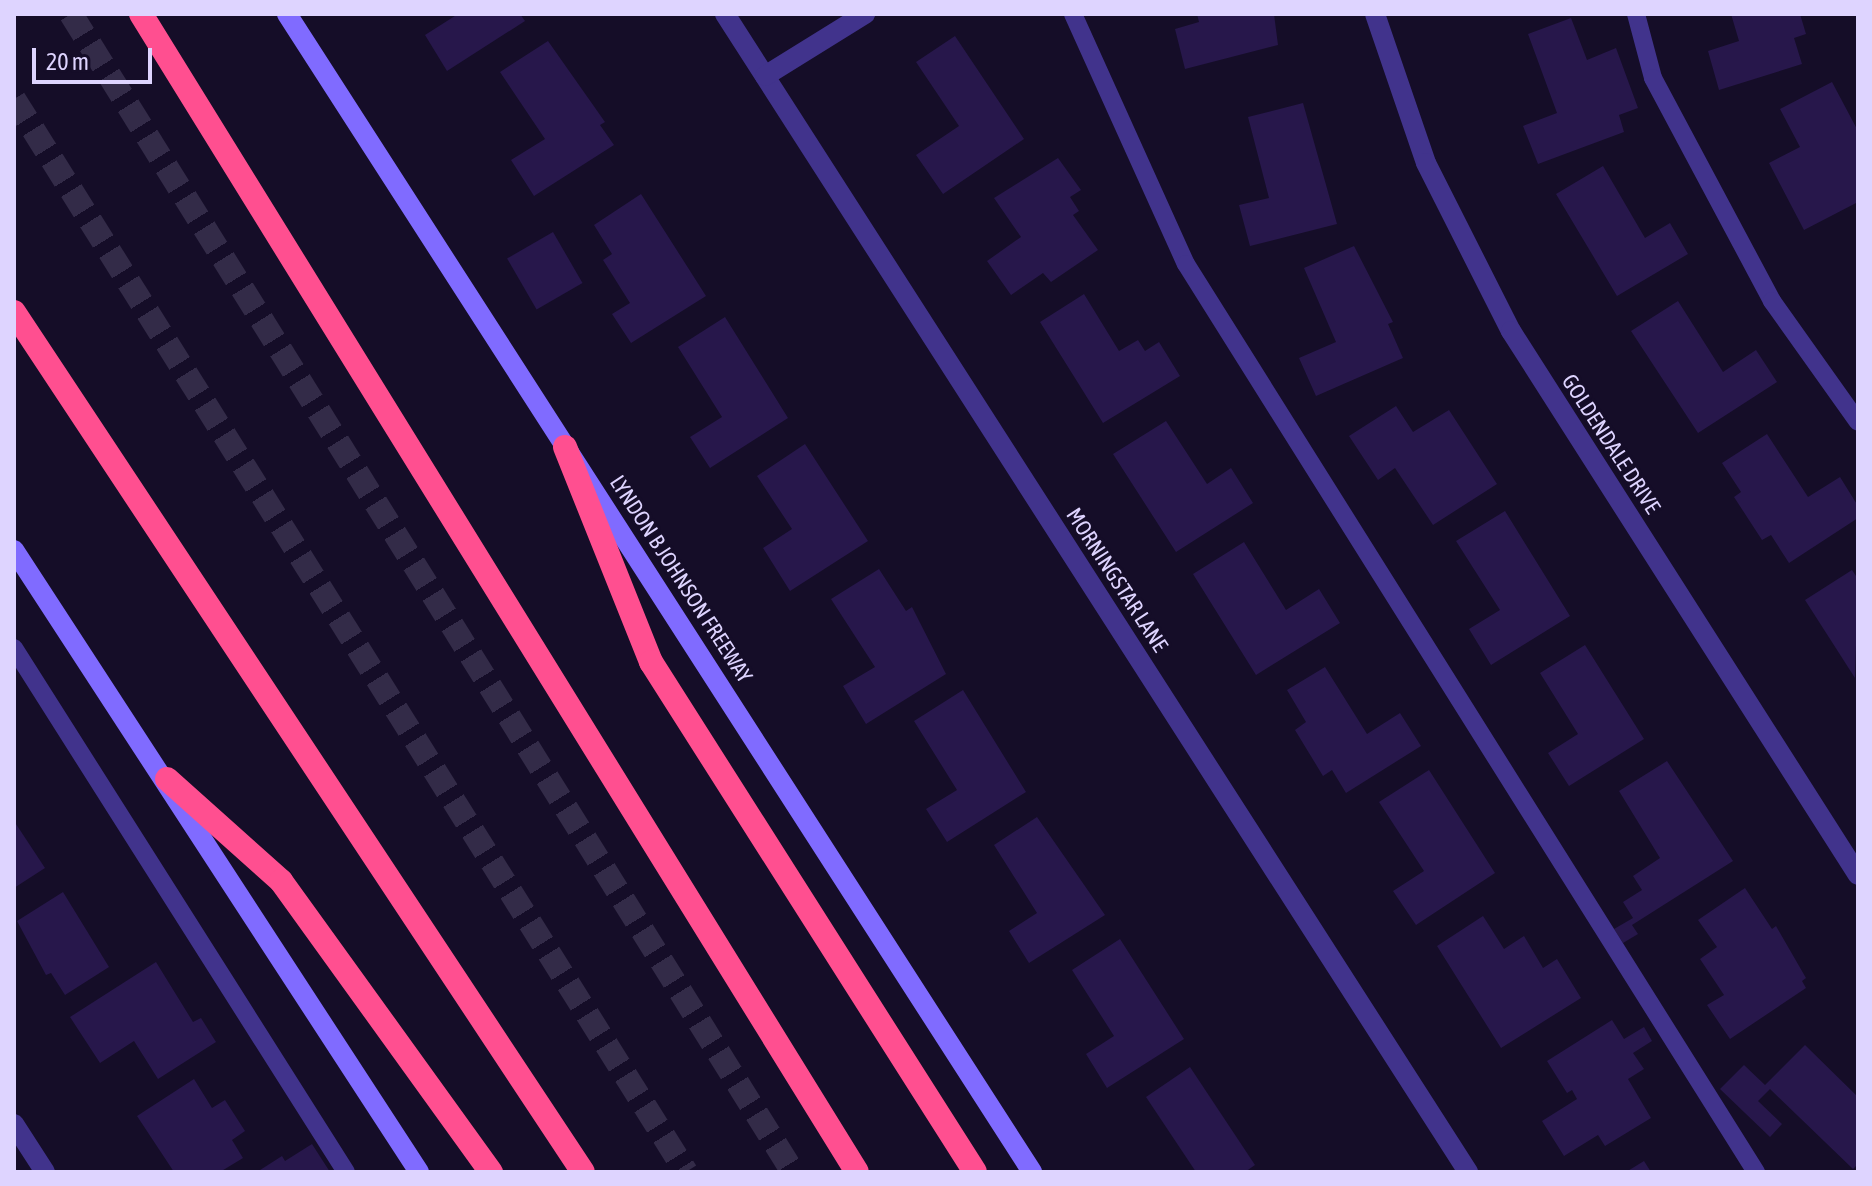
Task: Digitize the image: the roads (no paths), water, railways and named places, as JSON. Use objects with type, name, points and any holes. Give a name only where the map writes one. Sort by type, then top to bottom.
[{"type":"highway","points":[[141,14],[857,1172]]},
{"type":"highway","points":[[14,312],[583,1172]]},
{"type":"highway","points":[[565,447],[651,662],[975,1172]]},
{"type":"highway","points":[[167,779],[281,881],[491,1172]]},
{"type":"main road","name":"LYNDON B JOHNSON FREEWAY","points":[[287,14],[1032,1172]]},
{"type":"main road","points":[[14,550],[167,779],[419,1172]]},
{"type":"street","name":"MORNINGSTAR LANE","points":[[725,14],[1468,1172]]},
{"type":"street","points":[[765,76],[865,14]]},
{"type":"street","name":"GOLDENDALE DRIVE","points":[[1375,14],[1426,163],[1511,331],[1858,875]]},
{"type":"street","points":[[14,1124],[45,1172]]},
{"type":"lane","points":[[1073,14],[1186,264],[1756,1172]]},
{"type":"lane","points":[[1636,14],[1653,78],[1772,301],[1858,422]]},
{"type":"lane","points":[[14,648],[346,1172]]},
{"type":"tunnel","points":[[71,14],[793,1172]]},
{"type":"tunnel","points":[[14,99],[686,1172]]}]
